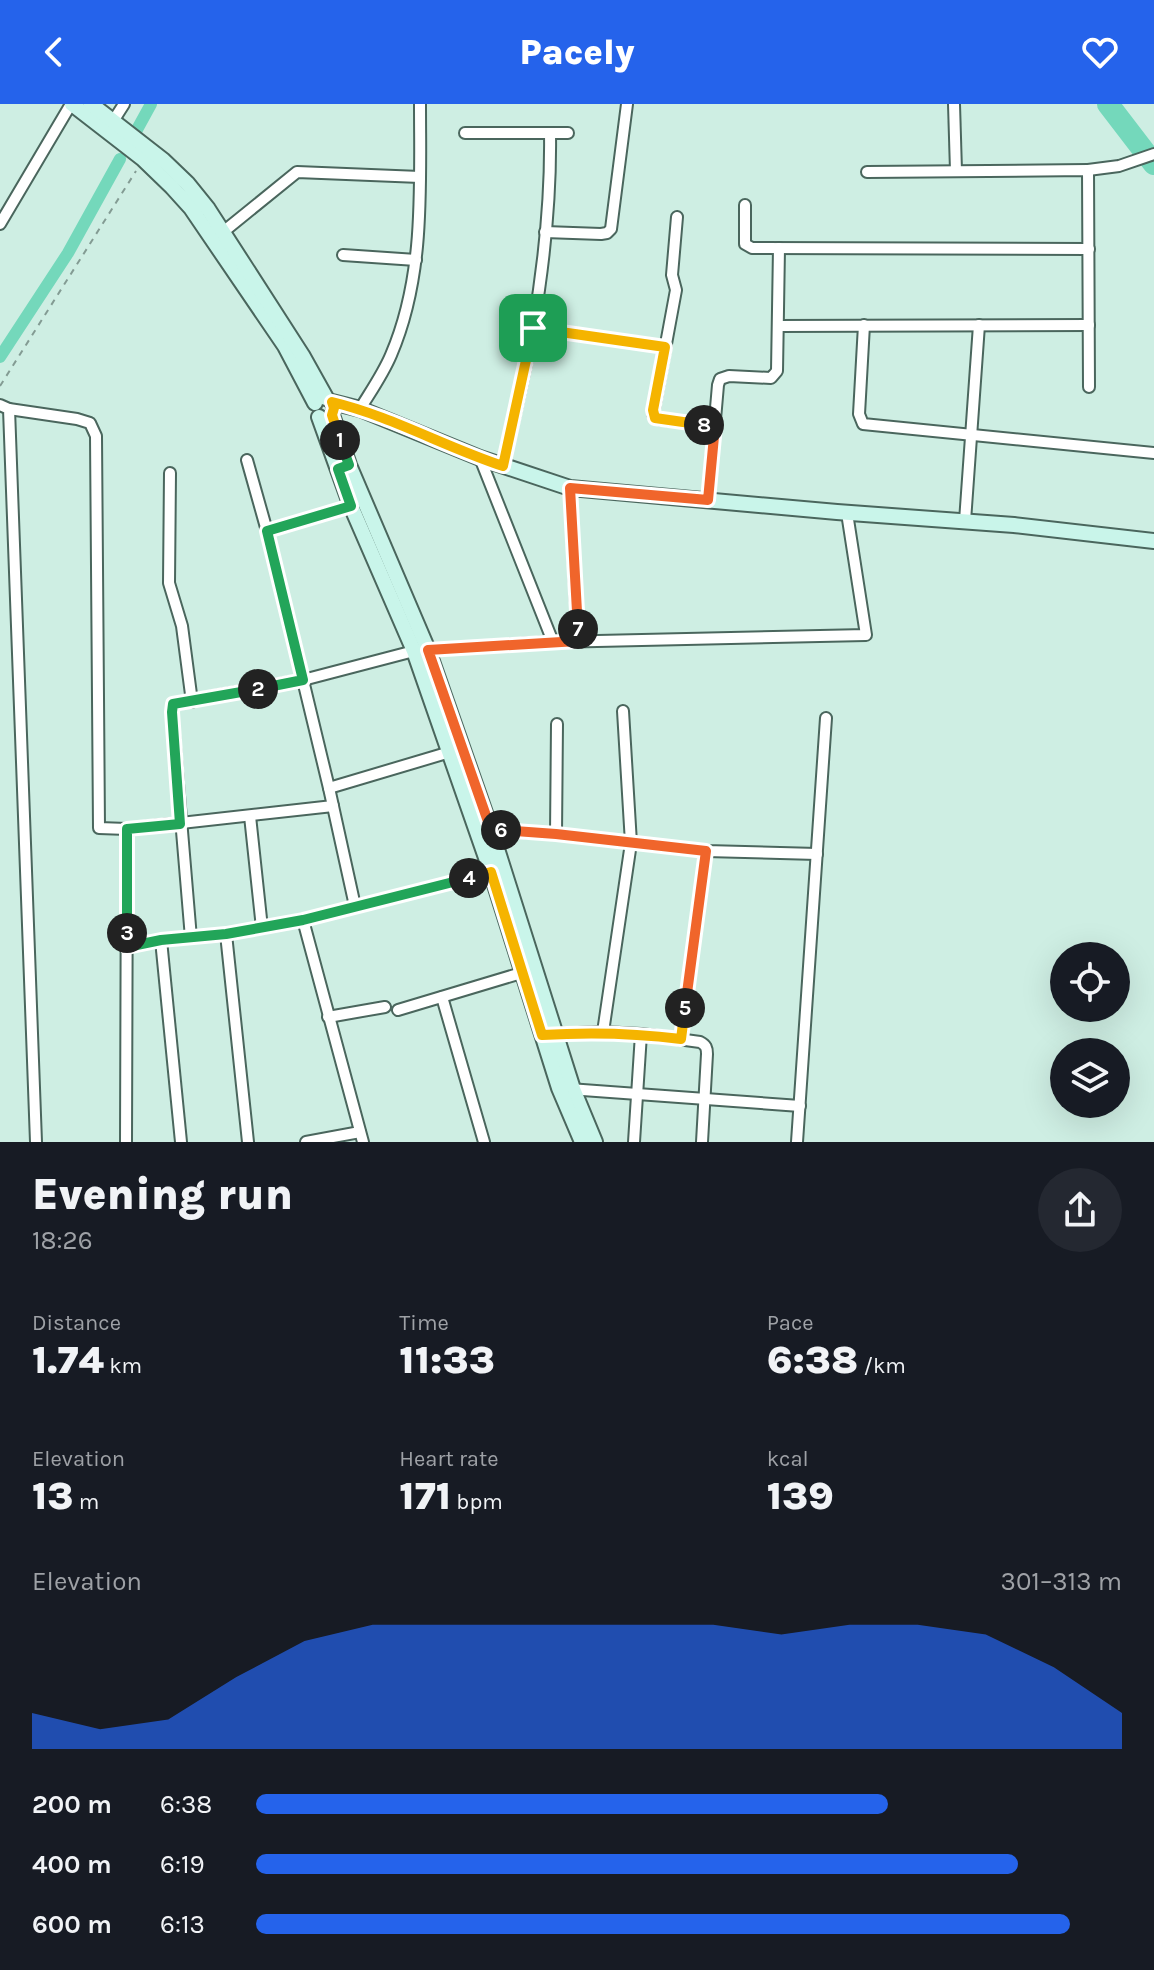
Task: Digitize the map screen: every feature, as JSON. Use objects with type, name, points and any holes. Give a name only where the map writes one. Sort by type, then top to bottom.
[{"type":"street","points":[[0,224],[72,104],[115,130]]},
{"type":"street","points":[[91,104],[141,152],[187,183],[208,209],[325,407],[351,506],[421,651],[450,752],[497,870],[582,1142]]},
{"type":"street","points":[[115,130],[124,104]]},
{"type":"street","points":[[360,409],[396,344],[406,312],[419,229],[420,104]]},
{"type":"street","points":[[545,232],[601,234],[611,229],[627,104]]},
{"type":"street","points":[[954,104],[956,171]]},
{"type":"street","points":[[465,133],[568,133]]},
{"type":"street","points":[[503,466],[533,328],[545,232],[550,133]]},
{"type":"street","points":[[141,152],[191,208],[289,343]]},
{"type":"street","points":[[867,172],[1088,170],[1119,166],[1154,154]]},
{"type":"street","points":[[1088,170],[1089,387]]},
{"type":"street","points":[[223,232],[297,172],[420,177]]},
{"type":"street","points":[[745,205],[745,244],[752,248],[1089,249]]},
{"type":"street","points":[[677,217],[672,275],[676,290],[653,410],[655,418],[715,426]]},
{"type":"street","points":[[708,500],[720,379],[729,376],[765,378],[774,376],[777,371],[779,248]]},
{"type":"street","points":[[343,255],[416,260]]},
{"type":"street","points":[[864,325],[859,414],[863,424],[1154,453]]},
{"type":"street","points":[[965,521],[979,325]]},
{"type":"street","points":[[778,326],[1089,325]]},
{"type":"street","points":[[533,328],[665,347]]},
{"type":"street","points":[[36,1142],[5,407],[90,423],[96,436],[99,828],[127,829],[333,806]]},
{"type":"street","points":[[325,407],[360,409],[480,458],[570,488],[1014,525],[1154,541]]},
{"type":"street","points":[[480,458],[553,642]]},
{"type":"street","points":[[247,460],[267,531],[355,906]]},
{"type":"street","points":[[343,467],[421,651],[491,830],[497,870]]},
{"type":"street","points":[[170,473],[169,583],[182,626],[192,702]]},
{"type":"street","points":[[570,488],[578,641]]},
{"type":"street","points":[[267,531],[351,506]]},
{"type":"street","points":[[191,938],[173,704],[303,680],[421,651],[578,641],[866,635],[847,513]]},
{"type":"street","points":[[603,1032],[631,843],[623,711]]},
{"type":"street","points":[[797,1142],[826,718]]},
{"type":"street","points":[[556,834],[557,724]]},
{"type":"street","points":[[329,788],[450,752]]},
{"type":"street","points":[[250,816],[262,928]]},
{"type":"street","points":[[126,1142],[127,829]]},
{"type":"street","points":[[491,830],[706,851],[817,854]]},
{"type":"street","points":[[681,1039],[706,851]]},
{"type":"street","points":[[127,947],[303,920],[497,870]]},
{"type":"street","points":[[303,920],[361,1137],[306,1142]]},
{"type":"street","points":[[226,934],[248,1142]]},
{"type":"street","points":[[161,940],[181,1142]]},
{"type":"street","points":[[398,1010],[528,971]]},
{"type":"street","points":[[442,997],[484,1142]]},
{"type":"street","points":[[328,1017],[385,1007]]},
{"type":"street","points":[[548,1034],[603,1032],[700,1042],[707,1049],[702,1142]]},
{"type":"street","points":[[634,1142],[641,1034]]},
{"type":"street","points":[[566,1089],[800,1106]]},
{"type":"street","points":[[566,1089],[595,1142]]},
{"type":"path","points":[[0,386],[141,152]]},
{"type":"waterway","points":[[134,135],[151,104]]},
{"type":"waterway","points":[[1108,104],[1154,164]]},
{"type":"waterway","points":[[0,357],[68,253],[120,159]]},
{"type":"route","points":[[533,328],[665,347],[653,414],[658,419],[715,426],[708,500],[570,488],[578,641],[428,650],[491,830],[706,851],[681,1039],[603,1032],[542,1035],[491,872],[303,920],[127,947],[127,829],[180,824],[173,704],[303,680],[267,531],[351,506],[338,469],[349,465],[332,415],[332,402],[360,409],[503,466],[533,328]]}]
